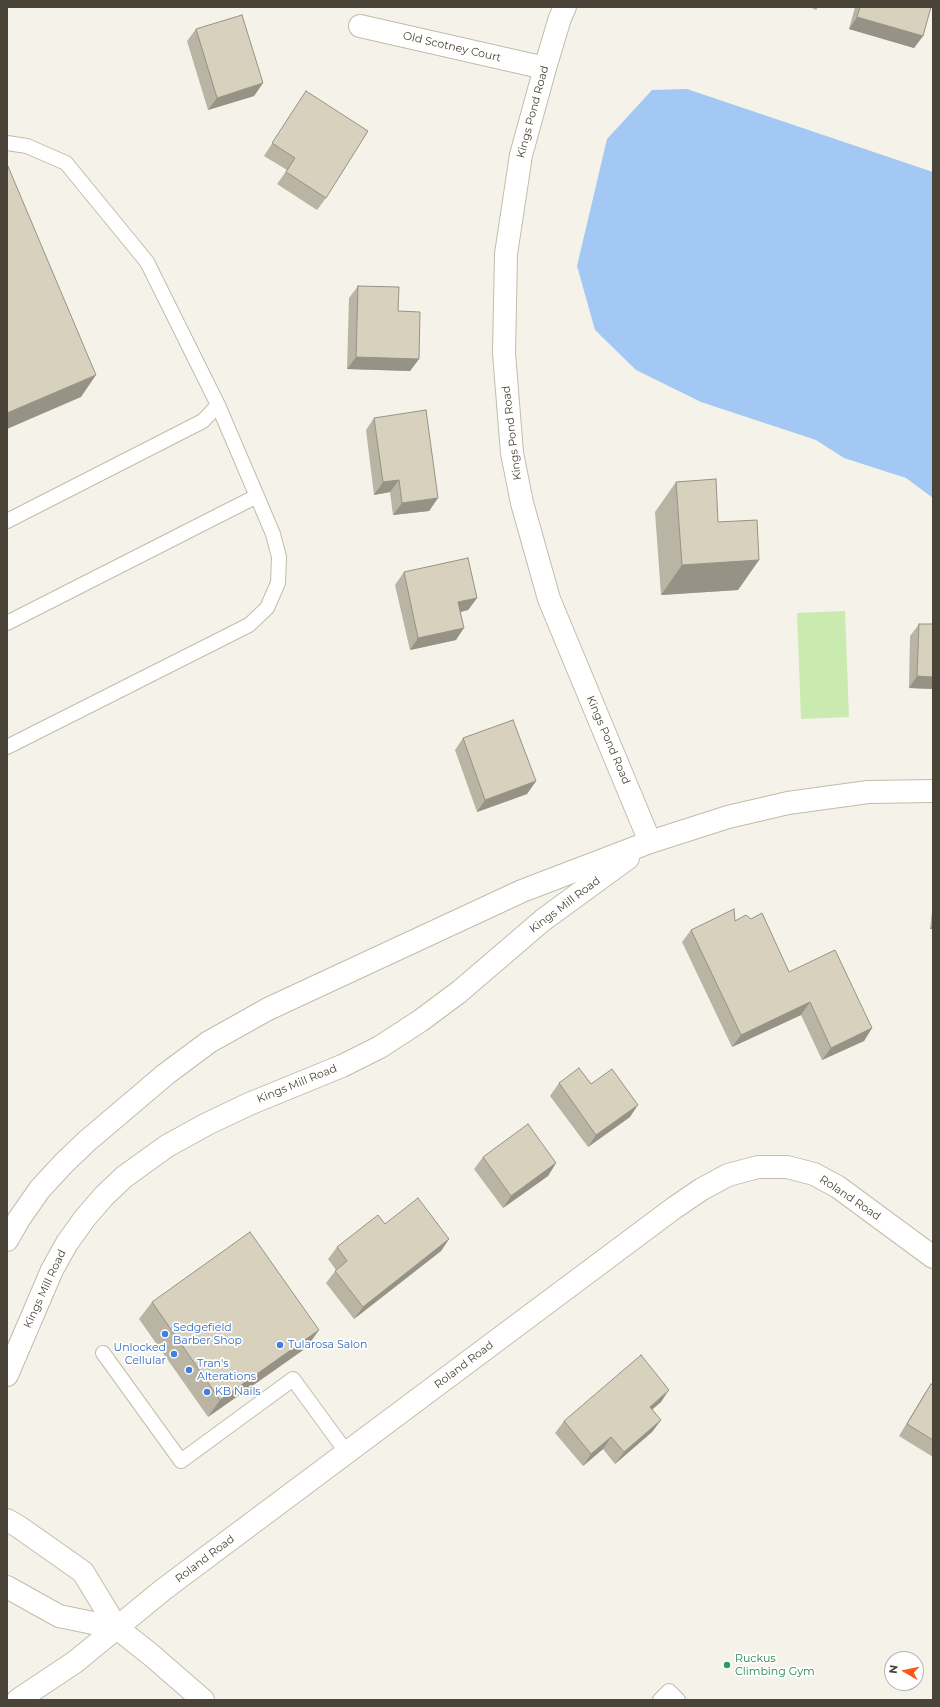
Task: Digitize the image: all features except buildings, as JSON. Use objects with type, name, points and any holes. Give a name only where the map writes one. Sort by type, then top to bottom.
[{"type":"street","name":"Kings Pond Road","points":[[565,7],[560,18],[520,155],[506,254],[504,353],[512,453],[522,503],[549,599],[650,842]]},
{"type":"street","name":"Old Scotney Court","points":[[360,26],[545,68]]},
{"type":"street","name":"Kings Mill Road","points":[[7,1240],[19,1219],[40,1189],[64,1163],[166,1074],[209,1042],[268,1009],[522,891],[650,842],[728,817],[788,803],[868,792],[933,791]]},
{"type":"street","name":"Kings Mill Road","points":[[7,1375],[52,1270],[67,1243],[85,1218],[104,1196],[124,1177],[167,1146],[207,1124],[249,1104],[342,1066],[380,1047],[413,1026],[459,992],[543,920],[650,842]]},
{"type":"street","name":"Roland Road","points":[[18,1700],[75,1662],[164,1589],[674,1208],[702,1189],[728,1175],[758,1167],[787,1167],[814,1174],[838,1187],[933,1257]]},
{"type":"street","points":[[7,1520],[83,1572],[116,1628],[150,1654],[203,1700]]},
{"type":"street","points":[[7,1587],[59,1616],[116,1628]]},
{"type":"lane","points":[[7,143],[27,146],[66,163],[147,262],[218,405],[273,534],[279,557],[278,583],[267,608],[249,625],[7,748]]},
{"type":"lane","points":[[7,521],[203,421],[218,405]]},
{"type":"lane","points":[[7,622],[257,496]]},
{"type":"lane","points":[[103,1353],[181,1461],[293,1379],[346,1453]]},
{"type":"lane","points":[[660,1700],[669,1691],[678,1700]]},
{"type":"green space","points":[[845,611],[849,717],[801,719],[797,613]]},
{"type":"water","points":[[687,89],[933,172],[933,498],[906,478],[844,458],[816,440],[701,402],[636,370],[595,330],[577,266],[607,139],[652,90]]},
{"type":"place","name":"Sedgefield Barber Shop","points":[[165,1334]]},
{"type":"place","name":"Tularosa Salon","points":[[280,1345]]},
{"type":"place","name":"Unlocked Cellular","points":[[174,1354]]},
{"type":"place","name":"Tran's Alterations","points":[[189,1370]]},
{"type":"place","name":"KB Nails","points":[[207,1392]]},
{"type":"place","name":"Ruckus Climbing Gym","points":[[727,1665]]}]
